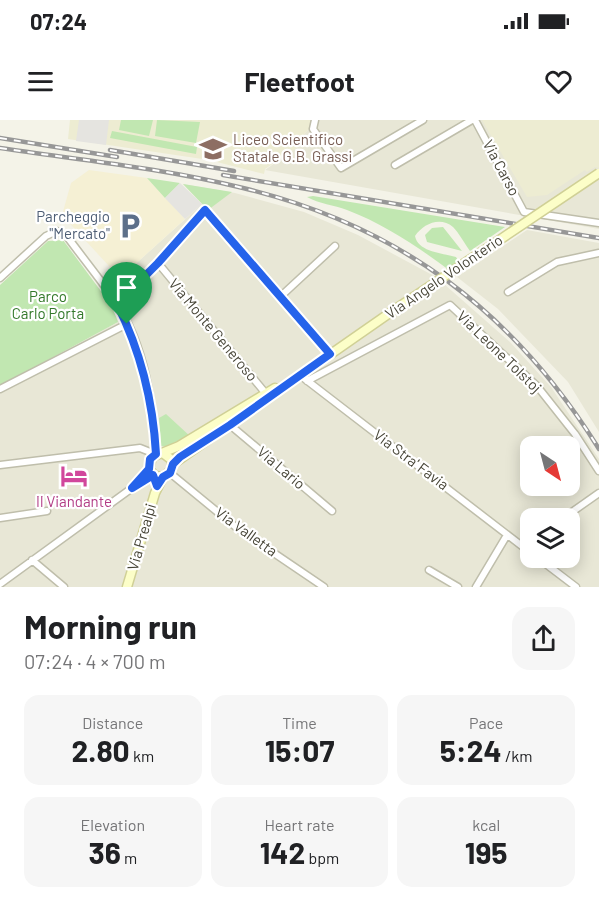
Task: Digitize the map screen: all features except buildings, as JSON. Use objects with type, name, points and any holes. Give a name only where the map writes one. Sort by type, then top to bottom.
[{"type":"street","points":[[315,120],[313,129],[341,168],[423,120]]},
{"type":"street","points":[[395,165],[474,120]]},
{"type":"street","name":"Via Carso","points":[[474,120],[524,212],[599,223]]},
{"type":"street","name":"Via Angelo Volonterio","points":[[157,455],[289,382],[303,378],[330,354],[599,173]]},
{"type":"street","points":[[117,304],[158,263],[205,210],[330,354]]},
{"type":"street","points":[[0,278],[46,236],[57,231],[66,235],[117,304],[127,324],[140,357],[149,391],[160,472]]},
{"type":"street","points":[[280,297],[335,246]]},
{"type":"street","points":[[508,292],[557,262],[599,253]]},
{"type":"street","name":"Via Monte Generoso","points":[[158,263],[267,395]]},
{"type":"street","name":"Via Leone Tolstoj","points":[[303,378],[450,305],[537,386],[575,434],[599,471]]},
{"type":"street","points":[[0,388],[127,324]]},
{"type":"street","name":"Via Stra' Favia","points":[[303,378],[520,544]]},
{"type":"street","name":"Via Angelo Volonterio","points":[[0,584],[132,488],[230,425],[267,395]]},
{"type":"street","name":"Via Lario","points":[[230,425],[332,511]]},
{"type":"street","points":[[0,465],[140,448],[170,458],[160,472]]},
{"type":"street","name":"Via Prealpi","points":[[127,587],[160,472]]},
{"type":"street","name":"Via Valletta","points":[[160,472],[324,587]]},
{"type":"street","points":[[578,508],[599,493]]},
{"type":"street","points":[[0,518],[47,511]]},
{"type":"street","points":[[476,587],[507,535]]},
{"type":"street","points":[[32,560],[64,587]]},
{"type":"street","points":[[551,568],[576,587]]},
{"type":"street","points":[[429,570],[458,587]]},
{"type":"shaded area","name":"Liceo Scientifico Statale G.B. Grassi","points":[[70,120],[310,120],[310,128],[303,135],[307,141],[265,169],[264,174],[209,160],[68,139]]},
{"type":"shaded area","points":[[79,120],[109,120],[106,145],[76,141]]},
{"type":"shaded area","points":[[310,120],[599,120],[599,229],[265,170],[306,141],[303,135],[310,128]]},
{"type":"shaded area","points":[[482,120],[599,120],[599,168],[595,167],[587,172],[585,170],[547,195],[527,197]]},
{"type":"shaded area","points":[[89,170],[147,178],[185,219],[120,278],[62,215],[71,183]]},
{"type":"shaded area","points":[[180,183],[202,204],[185,219],[165,198]]},
{"type":"shaded area","points":[[183,184],[235,193],[304,212],[358,235],[436,277],[510,342],[551,387],[599,459],[599,587],[0,587],[0,386],[118,322],[112,306],[120,278],[202,204]]},
{"type":"shaded area","points":[[527,230],[599,243],[599,432],[568,382],[498,309],[457,277]]},
{"type":"green space","points":[[121,120],[153,120],[149,136],[119,130]]},
{"type":"green space","points":[[157,120],[200,122],[196,143],[155,136]]},
{"type":"green space","points":[[112,131],[197,147],[196,154],[110,138]]},
{"type":"green space","points":[[147,178],[180,183],[165,198]]},
{"type":"green space","points":[[183,184],[232,192],[208,210]]},
{"type":"green space","points":[[313,196],[505,227],[470,251],[455,229],[448,224],[437,222],[422,228],[415,236],[421,245],[431,251],[456,257],[459,262],[449,270],[387,229],[347,210],[307,197]]},
{"type":"green space","points":[[443,227],[462,251],[427,242],[425,235],[432,228]]},
{"type":"green space","name":"Parco Carlo Porta","points":[[63,240],[112,306],[118,322],[0,386],[0,285],[48,241]]},
{"type":"green space","points":[[166,414],[191,437],[172,447],[161,446],[159,418]]},
{"type":"railway","points":[[0,138],[117,157]]},
{"type":"railway","points":[[0,148],[213,181],[300,205],[353,226],[402,251],[448,281],[490,316],[530,356],[566,400],[599,449]]},
{"type":"railway","points":[[110,150],[234,171]]},
{"type":"railway","points":[[223,175],[599,238]]},
{"type":"place","name":"Liceo Scientifico Statale G.B. Grassi","points":[[213,149]]},
{"type":"place","name":"Parcheggio \"Mercato\"","points":[[130,226]]},
{"type":"place","name":"Il Viandante","points":[[74,476]]},
{"type":"route","points":[[205,210],[330,354],[230,425],[180,457],[173,464],[170,473],[163,477],[157,486],[153,475],[132,488],[149,469],[150,459],[156,454],[149,391],[140,357],[127,324],[117,304],[158,263],[205,210]]}]
